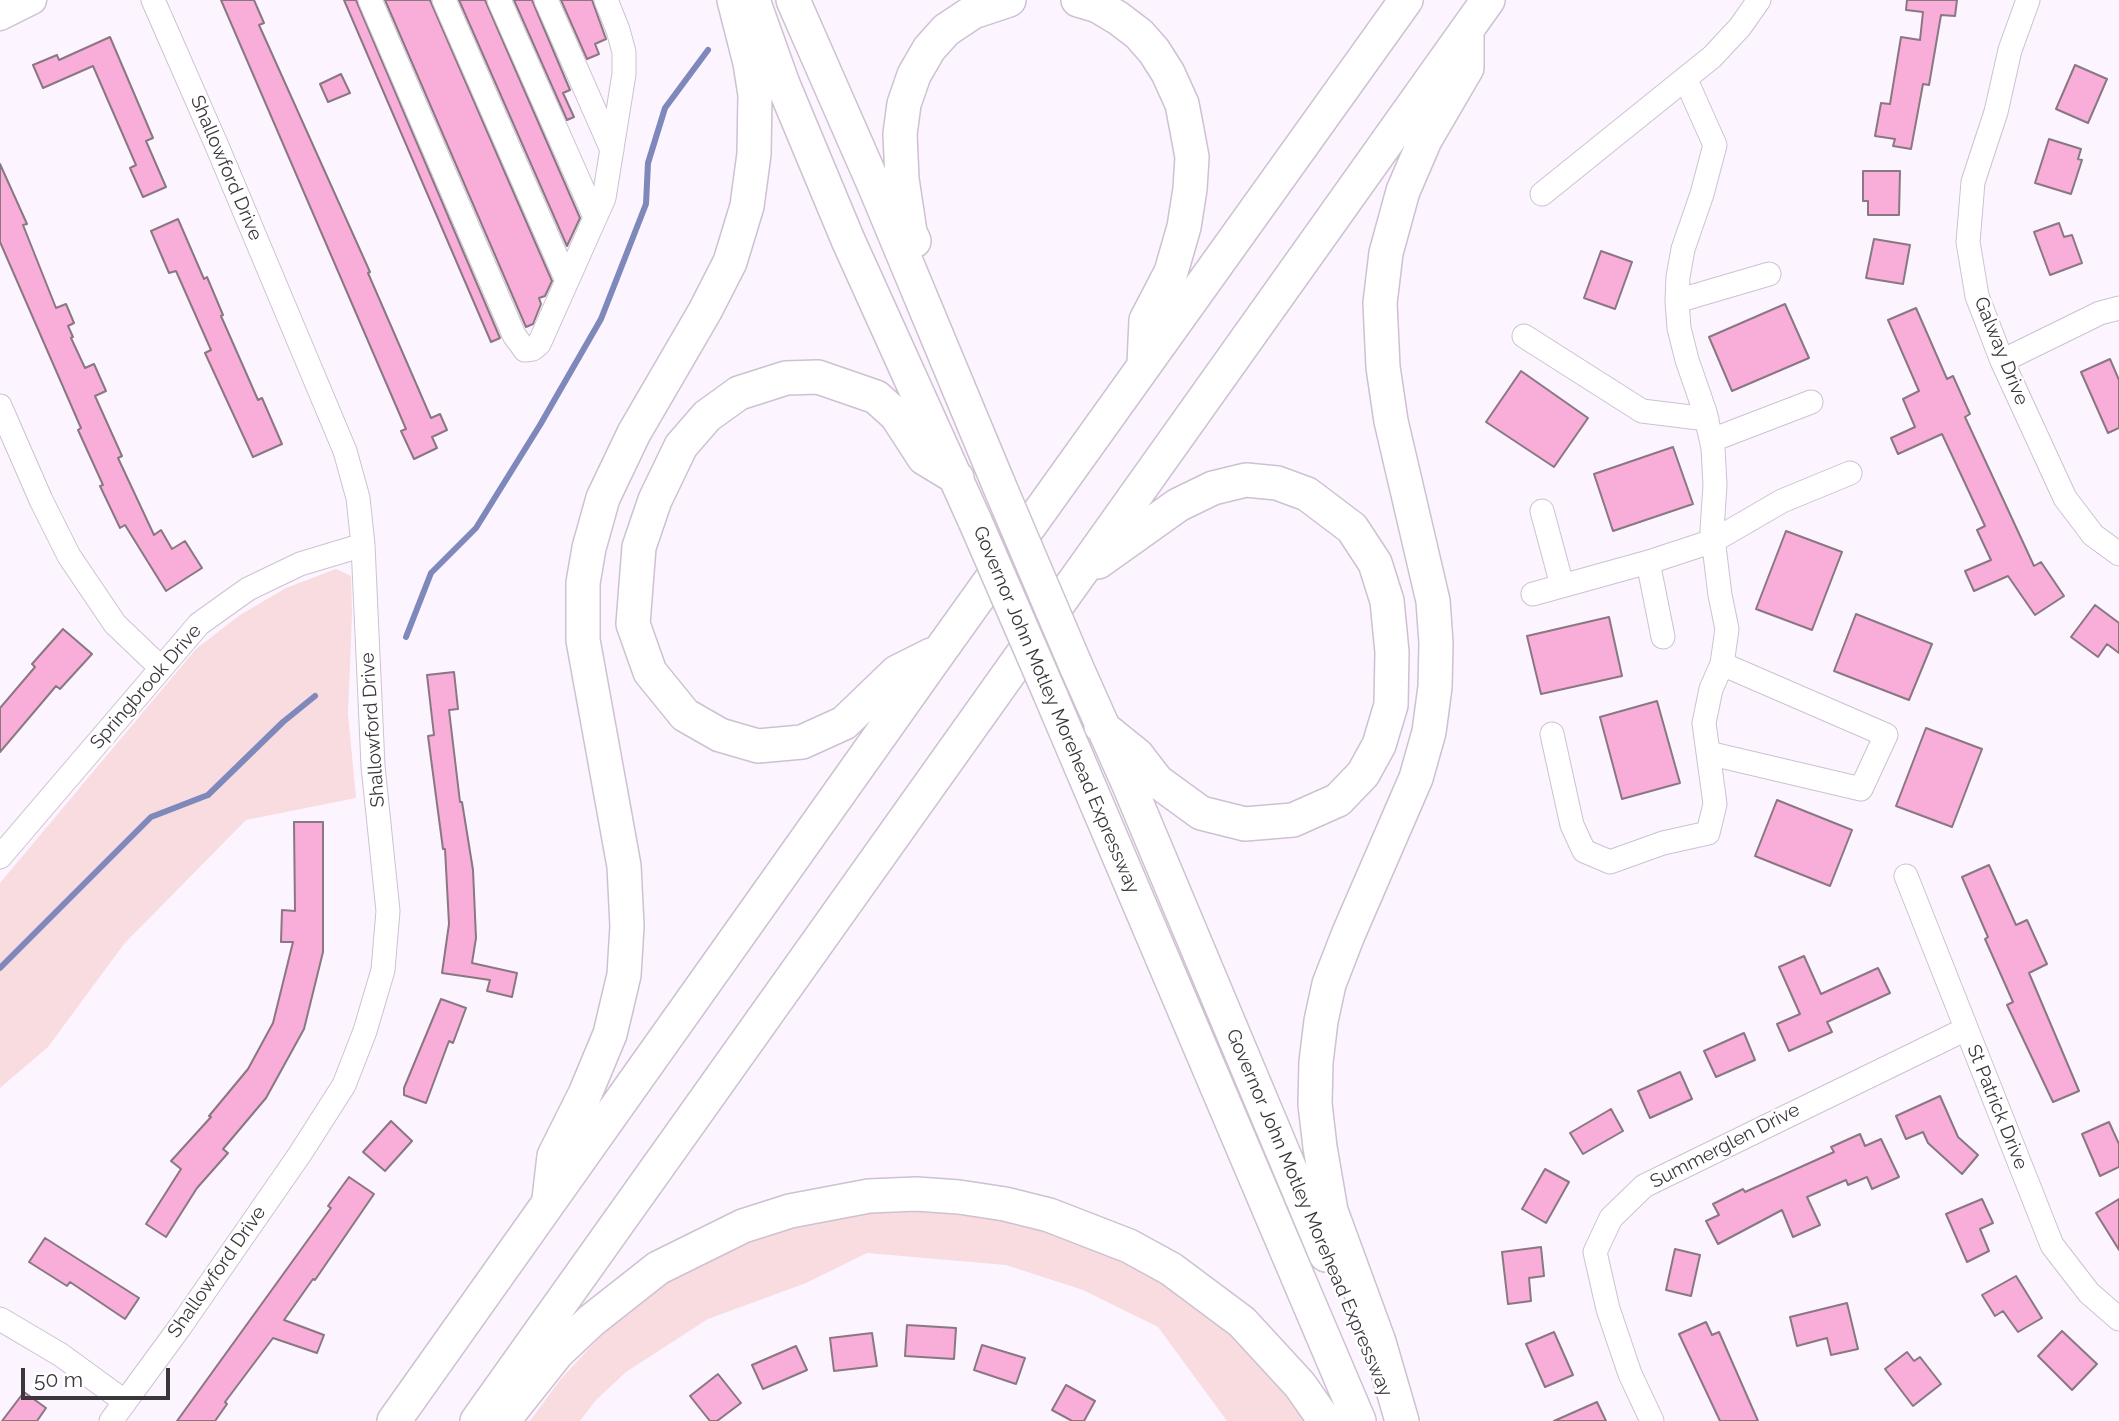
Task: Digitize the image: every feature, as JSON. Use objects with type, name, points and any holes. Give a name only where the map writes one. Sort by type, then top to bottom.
[{"type":"highway","points":[[548,1203],[554,1156],[585,1094],[610,1034],[625,963],[624,866],[583,640],[583,583],[589,548],[603,498],[634,433],[705,312],[730,262],[747,206],[754,154],[755,95],[734,0]]},
{"type":"highway","name":"Governor John Motley Morehead Expressway","points":[[753,0],[783,84],[848,240],[957,478],[1359,1421]]},
{"type":"highway","name":"Governor John Motley Morehead Expressway","points":[[793,0],[1400,1421]]},
{"type":"highway","points":[[926,308],[922,261],[910,232],[902,179],[901,134],[904,104],[914,75],[946,30],[973,12],[1009,0]]},
{"type":"highway","points":[[1079,0],[1098,6],[1147,43],[1168,73],[1185,117],[1192,157],[1184,227],[1171,272],[1146,320],[1144,363]]},
{"type":"highway","points":[[394,1421],[1144,363],[1406,0]]},
{"type":"highway","points":[[477,1421],[1488,0]]},
{"type":"highway","points":[[1400,1421],[1379,1342],[1331,1211],[1315,1104],[1316,1062],[1329,984],[1416,778],[1429,732],[1435,687],[1433,601],[1391,421],[1383,367],[1380,303],[1386,253],[1403,191],[1425,140],[1466,68],[1467,29]]},
{"type":"highway","points":[[940,651],[897,672],[844,723],[802,742],[758,746],[720,735],[685,715],[650,672],[633,624],[636,569],[639,547],[655,500],[681,446],[707,416],[739,393],[786,377],[818,377],[876,397],[896,415],[924,458],[957,478]]},
{"type":"highway","points":[[1081,573],[1142,533],[1178,505],[1213,488],[1246,480],[1278,483],[1307,494],[1352,528],[1375,563],[1387,601],[1392,652],[1391,705],[1380,746],[1363,775],[1338,800],[1293,820],[1245,824],[1201,813],[1157,781],[1137,755],[1101,726]]},
{"type":"highway","points":[[504,1421],[557,1353],[592,1320],[658,1268],[743,1226],[790,1210],[869,1196],[916,1194],[1005,1204],[1049,1215],[1087,1228],[1171,1269],[1242,1321],[1300,1385],[1325,1421]]},
{"type":"main road","points":[[0,16],[32,0]]},
{"type":"street","name":"Shallowford Drive","points":[[111,1421],[300,1154],[344,1085],[365,1031],[383,970],[388,911],[373,766],[363,545],[358,498],[345,451],[153,0]]},
{"type":"street","points":[[370,0],[514,335],[525,350],[533,349],[539,344],[604,198],[624,74],[624,52],[606,0]]},
{"type":"street","points":[[443,0],[567,281]]},
{"type":"street","points":[[499,0],[595,217]]},
{"type":"street","points":[[546,0],[612,150]]},
{"type":"street","points":[[1542,194],[1712,57],[1740,27],[1759,0]]},
{"type":"street","name":"Galway Drive","points":[[2028,0],[2010,50],[1996,112],[1973,182],[1968,242],[1977,296],[2002,361],[2066,498],[2093,535],[2119,554]]},
{"type":"street","points":[[1552,734],[1572,825],[1584,851],[1610,862],[1663,843],[1708,833],[1715,804],[1704,723],[1711,689],[1723,664],[1727,629],[1713,541],[1716,485],[1709,430],[1679,328],[1677,301],[1682,249],[1702,194],[1715,145],[1686,80]]},
{"type":"street","points":[[1677,301],[1769,274]]},
{"type":"street","points":[[2002,361],[2100,313],[2119,309]]},
{"type":"street","points":[[1524,336],[1642,411],[1709,430],[1811,402]]},
{"type":"street","points":[[0,406],[69,556],[115,624],[161,668]]},
{"type":"street","points":[[1532,594],[1713,541],[1782,501],[1850,473]]},
{"type":"street","points":[[1542,512],[1562,585]]},
{"type":"street","name":"Springbrook Drive","points":[[0,857],[199,624],[248,589],[300,564],[363,545]]},
{"type":"street","points":[[1648,562],[1662,637]]},
{"type":"street","points":[[1708,753],[1861,789],[1886,735],[1723,664]]},
{"type":"street","name":"St Patrick Drive","points":[[1906,876],[2052,1245],[2089,1293],[2119,1319]]},
{"type":"street","name":"Summerglen Drive","points":[[1652,1421],[1630,1374],[1608,1309],[1595,1252],[1611,1218],[1643,1186],[1966,1029]]},
{"type":"street","points":[[0,1319],[61,1355],[124,1401]]},
{"type":"shaded area","points":[[336,569],[351,576],[348,714],[356,798],[246,820],[124,944],[48,1047],[0,1088],[0,883],[196,649],[240,615],[286,588]]},
{"type":"shaded area","points":[[875,1212],[938,1212],[1010,1219],[1089,1245],[1166,1281],[1215,1317],[1312,1421],[1227,1421],[1158,1327],[1083,1290],[1006,1265],[867,1253],[806,1283],[708,1319],[626,1372],[596,1400],[580,1421],[530,1421],[560,1380],[618,1317],[674,1278],[747,1241],[807,1222]]},
{"type":"building","points":[[221,0],[254,0],[264,23],[259,25],[370,272],[368,273],[431,418],[440,414],[447,430],[432,437],[437,448],[414,459],[401,431],[406,429]]},
{"type":"building","points":[[344,0],[356,0],[500,338],[491,342]]},
{"type":"building","points":[[385,0],[430,0],[552,281],[545,296],[539,298],[541,304],[533,324],[526,327]]},
{"type":"building","points":[[459,0],[485,0],[580,218],[567,246]]},
{"type":"building","points":[[514,0],[532,0],[570,90],[563,93],[574,117],[567,120]]},
{"type":"building","points":[[561,0],[592,0],[606,39],[595,44],[599,54],[587,59]]},
{"type":"building","points":[[1907,0],[1957,0],[1955,16],[1941,15],[1929,85],[1923,84],[1911,149],[1893,146],[1895,139],[1875,136],[1881,103],[1890,104],[1901,37],[1920,40],[1923,12],[1906,10]]},
{"type":"building","points":[[110,37],[153,138],[146,141],[166,187],[143,197],[130,168],[136,165],[93,66],[43,88],[33,65],[57,55],[59,60]]},
{"type":"building","points":[[2075,65],[2107,79],[2088,123],[2056,109]]},
{"type":"building","points":[[341,74],[350,93],[328,102],[320,84]]},
{"type":"building","points":[[2049,139],[2081,149],[2078,159],[2082,160],[2071,194],[2035,183]]},
{"type":"building","points":[[0,164],[27,224],[23,225],[56,308],[66,304],[74,323],[68,326],[73,337],[71,338],[85,368],[94,364],[106,391],[95,396],[122,456],[118,458],[154,535],[161,530],[172,549],[185,541],[202,568],[166,591],[125,525],[120,528],[100,486],[103,485],[78,430],[81,428],[0,242]]},
{"type":"building","points":[[1863,171],[1900,171],[1899,215],[1868,215],[1868,201],[1863,201]]},
{"type":"building","points":[[178,219],[204,279],[207,277],[258,400],[262,398],[282,444],[253,457],[205,353],[211,350],[176,271],[169,273],[151,231]]},
{"type":"building","points":[[2059,223],[2064,237],[2072,235],[2082,263],[2050,275],[2034,232]]},
{"type":"building","points":[[1874,239],[1910,245],[1903,284],[1866,278]]},
{"type":"building","points":[[1601,251],[1632,262],[1615,309],[1584,298]]},
{"type":"building","points":[[1785,304],[1809,358],[1732,391],[1709,337]]},
{"type":"building","points":[[1916,308],[1947,379],[1953,376],[1970,414],[1965,417],[2034,566],[2041,562],[2064,596],[2035,615],[2008,576],[1974,591],[1965,571],[1991,560],[1977,530],[1985,526],[1942,434],[1898,454],[1891,438],[1915,427],[1903,399],[1919,391],[1888,320]]},
{"type":"building","points":[[2110,359],[2119,380],[2119,428],[2108,433],[2081,372]]},
{"type":"building","points":[[1521,371],[1588,418],[1554,467],[1486,422]]},
{"type":"building","points":[[1673,447],[1693,504],[1613,531],[1594,474]]},
{"type":"building","points":[[1786,531],[1842,552],[1812,630],[1756,609]]},
{"type":"building","points":[[2095,605],[2119,623],[2119,653],[2107,644],[2098,657],[2071,637]]},
{"type":"building","points":[[1856,614],[1932,644],[1909,700],[1834,671]]},
{"type":"building","points":[[1609,617],[1622,676],[1541,694],[1527,636]]},
{"type":"building","points":[[63,629],[92,654],[60,689],[56,686],[0,752],[0,708],[35,667],[32,664]]},
{"type":"building","points":[[454,672],[458,709],[449,710],[460,802],[473,870],[476,938],[472,963],[517,973],[512,997],[487,991],[490,980],[442,973],[449,924],[445,849],[428,736],[434,735],[427,675]]},
{"type":"building","points":[[1657,701],[1680,783],[1622,799],[1600,717]]},
{"type":"building","points":[[1926,728],[1982,749],[1952,827],[1896,806]]},
{"type":"building","points":[[1777,800],[1852,830],[1830,886],[1755,856]]},
{"type":"building","points":[[294,822],[323,822],[323,952],[304,1029],[266,1098],[223,1149],[228,1153],[197,1188],[166,1237],[146,1224],[181,1169],[171,1161],[211,1117],[209,1116],[248,1069],[273,1023],[293,942],[281,942],[282,910],[295,911]]},
{"type":"building","points":[[1989,865],[2016,925],[2027,920],[2047,964],[2029,973],[2079,1091],[2053,1102],[2007,1005],[2013,1002],[1985,939],[1988,937],[1962,877]]},
{"type":"building","points":[[1804,956],[1821,994],[1878,968],[1890,993],[1827,1022],[1832,1032],[1789,1051],[1777,1024],[1800,1014],[1779,967]]},
{"type":"building","points":[[441,999],[466,1008],[453,1043],[449,1041],[426,1103],[404,1095],[404,1088]]},
{"type":"building","points":[[1744,1033],[1755,1060],[1716,1077],[1704,1051]]},
{"type":"building","points":[[1680,1072],[1692,1099],[1650,1118],[1638,1091]]},
{"type":"building","points":[[1940,1096],[1958,1137],[1978,1155],[1962,1174],[1928,1143],[1923,1132],[1906,1139],[1896,1116]]},
{"type":"building","points":[[1611,1109],[1623,1131],[1583,1154],[1570,1133]]},
{"type":"building","points":[[391,1121],[412,1141],[385,1171],[363,1152]]},
{"type":"building","points":[[2109,1122],[2119,1144],[2119,1167],[2100,1176],[2082,1134]]},
{"type":"building","points":[[1860,1134],[1865,1146],[1881,1139],[1899,1177],[1872,1189],[1867,1177],[1848,1185],[1846,1180],[1807,1197],[1820,1225],[1793,1237],[1782,1210],[1718,1244],[1706,1221],[1719,1215],[1713,1204],[1834,1152],[1831,1147]]},
{"type":"building","points":[[1545,1169],[1569,1182],[1546,1223],[1522,1209]]},
{"type":"building","points":[[349,1177],[374,1194],[284,1320],[324,1335],[317,1353],[273,1338],[225,1402],[227,1404],[215,1421],[177,1421],[331,1208],[328,1206]]},
{"type":"building","points":[[1982,1199],[1993,1223],[1980,1229],[1989,1251],[1967,1262],[1946,1214]]},
{"type":"building","points":[[2119,1199],[2119,1250],[2096,1213]]},
{"type":"building","points":[[45,1238],[139,1298],[125,1319],[70,1282],[67,1286],[29,1262]]},
{"type":"building","points":[[1541,1247],[1544,1276],[1529,1278],[1531,1301],[1508,1304],[1502,1252]]},
{"type":"building","points":[[1675,1249],[1700,1255],[1691,1296],[1666,1290]]},
{"type":"building","points":[[2016,1276],[2042,1318],[2018,1332],[2003,1311],[1995,1316],[1982,1295]]},
{"type":"building","points":[[1847,1303],[1858,1349],[1831,1355],[1827,1338],[1797,1346],[1790,1317]]},
{"type":"building","points":[[1706,1322],[1712,1335],[1719,1332],[1758,1421],[1720,1421],[1679,1334]]},
{"type":"building","points":[[907,1325],[956,1328],[954,1359],[905,1356]]},
{"type":"building","points":[[2062,1331],[2097,1364],[2072,1390],[2038,1356]]},
{"type":"building","points":[[1554,1332],[1573,1375],[1545,1387],[1526,1344]]},
{"type":"building","points":[[872,1333],[877,1366],[834,1371],[830,1338]]},
{"type":"building","points":[[982,1345],[1025,1358],[1016,1384],[974,1370]]},
{"type":"building","points":[[796,1346],[807,1370],[763,1389],[752,1365]]},
{"type":"building","points":[[1907,1352],[1914,1361],[1920,1357],[1941,1384],[1913,1406],[1885,1369]]},
{"type":"building","points":[[718,1374],[741,1403],[717,1421],[710,1421],[690,1396]]},
{"type":"building","points":[[1066,1385],[1095,1401],[1084,1421],[1072,1421],[1052,1410]]},
{"type":"building","points":[[24,1392],[46,1408],[37,1421],[2,1421]]},
{"type":"building","points":[[1597,1402],[1606,1421],[1554,1421]]},
{"type":"waterway","points":[[406,637],[431,573],[476,528],[601,319],[646,204],[648,163],[665,108],[708,50]]},
{"type":"waterway","points":[[0,968],[151,817],[208,795],[283,722],[315,696]]}]
